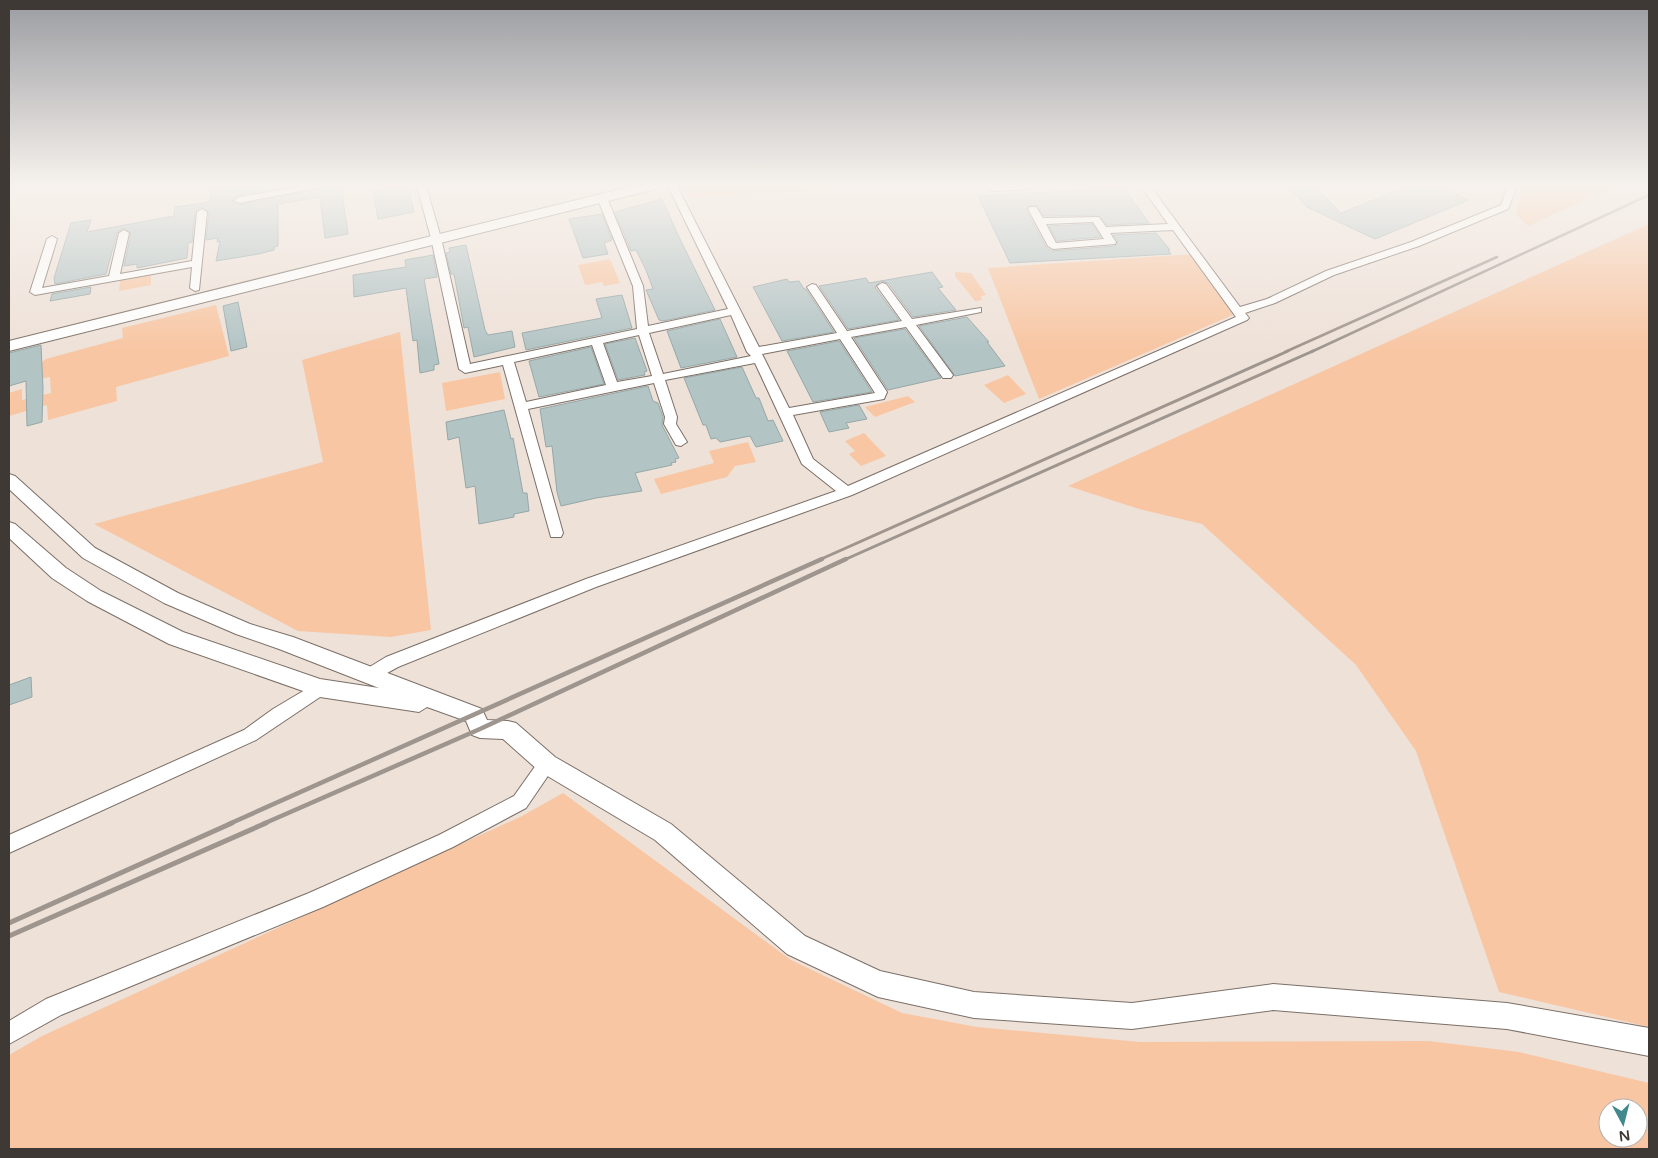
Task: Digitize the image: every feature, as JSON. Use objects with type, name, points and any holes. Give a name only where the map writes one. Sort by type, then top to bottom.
[{"type":"main road","points":[[9,334],[195,288],[404,240]]},
{"type":"main road","points":[[9,346],[408,240]]},
{"type":"street","points":[[52,240],[35,292],[197,263]]},
{"type":"street","points":[[114,277],[122,240]]},
{"type":"street","points":[[195,288],[199,240]]},
{"type":"street","points":[[437,240],[465,370],[734,311]]},
{"type":"street","points":[[622,240],[638,286],[643,331],[656,378],[671,417],[670,424],[681,442]]},
{"type":"street","points":[[699,240],[755,356],[785,412],[807,461],[847,492]]},
{"type":"street","points":[[1050,240],[1053,246],[1110,242],[1109,240]]},
{"type":"street","points":[[369,676],[400,658],[591,583],[847,492],[1243,318],[1185,240]]},
{"type":"street","points":[[1238,311],[1271,301],[1330,273],[1425,240]]},
{"type":"street","points":[[882,286],[947,375]]},
{"type":"street","points":[[785,412],[847,404],[880,396],[881,392],[842,336],[812,287]]},
{"type":"street","points":[[521,407],[842,336],[977,310]]},
{"type":"street","points":[[596,340],[613,387]]},
{"type":"street","points":[[508,360],[556,533]]},
{"type":"street","points":[[9,480],[89,553],[171,598],[243,628],[286,642],[452,708],[474,714],[480,728],[508,730],[547,764],[663,832],[796,945],[878,984],[974,1005],[1132,1016],[1273,997],[1507,1016],[1649,1042]]},
{"type":"street","points":[[9,528],[59,573],[102,600],[176,638],[320,688],[452,708]]},
{"type":"street","points":[[9,844],[250,735],[320,688]]},
{"type":"street","points":[[9,1032],[54,1007],[316,900],[446,841],[520,802],[547,764]]},
{"type":"shaded area","points":[[1613,240],[1649,240],[1649,1027],[1499,992],[1416,751],[1356,665],[1202,524],[1139,509],[1068,486]]},
{"type":"shaded area","points":[[1195,254],[1235,314],[1039,399],[988,268]]},
{"type":"shaded area","points":[[610,259],[620,283],[604,286],[602,282],[585,285],[578,265]]},
{"type":"shaded area","points":[[955,272],[971,273],[986,295],[981,296],[982,300],[975,301],[955,276]]},
{"type":"shaded area","points":[[151,275],[151,285],[119,291],[120,281]]},
{"type":"shaded area","points":[[216,305],[229,356],[116,387],[117,401],[48,420],[47,405],[9,416],[9,393],[22,389],[22,400],[51,393],[50,377],[40,379],[38,365],[46,359],[123,338],[122,328]]},
{"type":"shaded area","points":[[400,332],[431,630],[391,637],[298,631],[94,524],[323,462],[302,360]]},
{"type":"shaded area","points":[[500,372],[505,399],[446,411],[442,383]]},
{"type":"shaded area","points":[[1008,375],[1026,394],[1004,403],[984,385]]},
{"type":"shaded area","points":[[908,396],[915,402],[875,417],[865,407]]},
{"type":"shaded area","points":[[864,433],[886,456],[861,466],[849,454],[855,451],[845,441]]},
{"type":"shaded area","points":[[748,442],[756,462],[735,466],[727,477],[661,494],[654,479],[714,463],[709,451]]},
{"type":"shaded area","points":[[563,793],[791,960],[902,1013],[977,1027],[1140,1042],[1429,1041],[1519,1052],[1649,1083],[1649,1149],[9,1149],[9,1055],[42,1036],[522,816]]},
{"type":"building","points":[[66,240],[115,240],[106,274],[55,284],[54,278]]},
{"type":"building","points":[[130,240],[192,240],[188,243],[187,258],[137,268],[137,264],[124,266]]},
{"type":"building","points":[[217,240],[278,240],[278,246],[274,247],[274,250],[259,254],[216,261],[220,241],[217,242]]},
{"type":"building","points":[[577,240],[612,240],[604,243],[608,254],[583,258]]},
{"type":"building","points":[[627,240],[680,240],[715,310],[663,321],[659,320],[646,290],[653,289],[646,270],[636,250],[631,251]]},
{"type":"building","points":[[999,240],[1042,240],[1046,247],[1052,251],[1115,246],[1117,240],[1162,240],[1171,254],[1010,263]]},
{"type":"building","points":[[466,245],[485,330],[488,335],[512,331],[515,347],[474,357],[468,327],[464,328],[454,274],[451,274],[446,253],[450,252],[449,248]]},
{"type":"building","points":[[433,255],[437,277],[424,279],[439,364],[434,365],[434,370],[420,373],[417,340],[413,341],[406,288],[354,297],[353,275],[406,267],[405,260]]},
{"type":"building","points":[[932,272],[943,287],[938,288],[956,310],[913,317],[888,283],[881,281],[875,287],[899,320],[848,329],[819,286],[866,278],[869,283]]},
{"type":"building","points":[[787,279],[789,282],[799,281],[834,332],[782,341],[753,287]]},
{"type":"building","points":[[91,287],[90,294],[50,301],[52,294]]},
{"type":"building","points":[[622,295],[632,328],[526,350],[522,333],[602,318],[596,299]]},
{"type":"building","points":[[238,302],[247,347],[231,351],[223,306]]},
{"type":"building","points":[[967,317],[989,342],[987,342],[1005,366],[955,376],[919,326]]},
{"type":"building","points":[[720,319],[737,357],[681,368],[667,331]]},
{"type":"building","points":[[905,329],[941,378],[888,390],[854,338]]},
{"type":"building","points":[[635,338],[647,371],[644,372],[645,375],[618,380],[605,344]]},
{"type":"building","points":[[839,341],[872,392],[813,402],[787,351]]},
{"type":"building","points":[[41,345],[42,422],[27,426],[26,381],[9,386],[9,353]]},
{"type":"building","points":[[591,347],[604,384],[539,397],[529,361]]},
{"type":"building","points":[[742,367],[756,398],[759,398],[768,421],[773,420],[783,441],[756,447],[750,436],[720,442],[716,438],[711,439],[706,425],[703,425],[684,378]]},
{"type":"building","points":[[648,386],[653,401],[658,403],[663,417],[662,425],[679,458],[675,459],[676,462],[671,463],[672,465],[635,473],[642,491],[561,506],[557,492],[552,446],[546,447],[540,409]]},
{"type":"building","points":[[859,405],[867,419],[846,423],[849,428],[829,432],[820,412]]},
{"type":"building","points":[[504,410],[511,439],[513,438],[523,493],[527,493],[529,511],[514,514],[514,517],[479,524],[475,486],[466,488],[459,437],[448,440],[446,422]]},
{"type":"building","points":[[31,677],[32,697],[9,705],[9,685]]},
{"type":"railway","points":[[1311,352],[1552,240]]},
{"type":"railway","points":[[1285,352],[1497,257]]},
{"type":"railway","points":[[819,560],[1288,351]]},
{"type":"railway","points":[[844,560],[1313,351]]},
{"type":"railway","points":[[229,824],[822,559]]},
{"type":"railway","points":[[263,824],[480,729],[846,559]]},
{"type":"railway","points":[[9,923],[232,823]]},
{"type":"railway","points":[[9,936],[266,823]]}]
